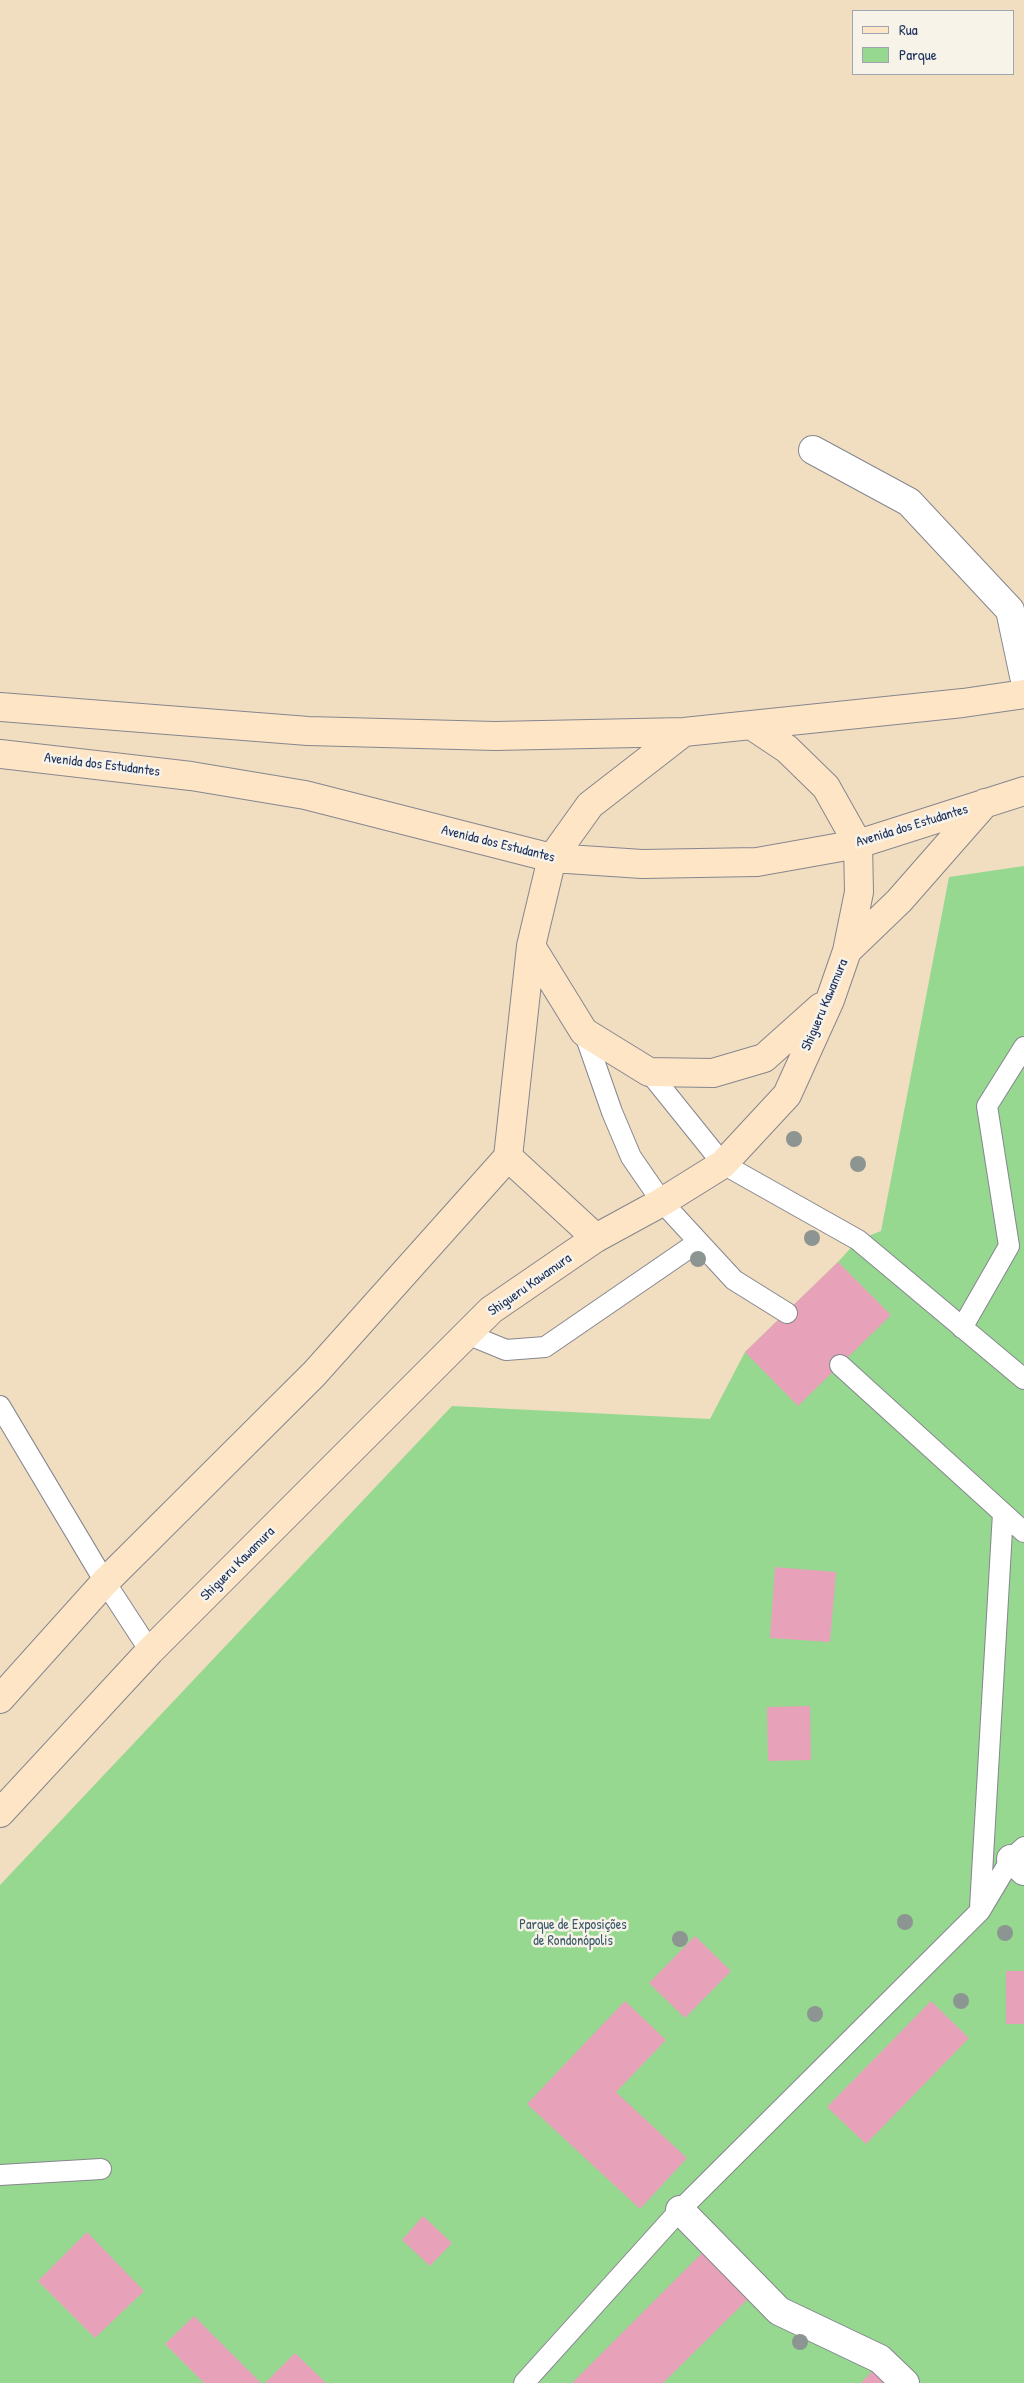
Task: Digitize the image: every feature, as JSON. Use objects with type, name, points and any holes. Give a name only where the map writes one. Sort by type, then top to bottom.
[{"type":"main road","points":[[0,707],[318,731],[495,736],[684,732],[963,703],[1024,694]]},
{"type":"main road","name":"Shigueru Kawamura","points":[[0,1813],[150,1651],[491,1310],[596,1238],[662,1202],[723,1164],[786,1095],[830,1000],[848,951],[859,892],[858,844],[826,787],[787,749],[751,725]]},
{"type":"main road","points":[[0,1699],[105,1582],[314,1374],[508,1157],[532,946],[552,858],[590,805],[684,732]]},
{"type":"main road","name":"Avenida dos Estudantes","points":[[0,754],[191,776],[305,795],[552,858],[642,864],[757,862],[858,844],[1024,791]]},
{"type":"main road","points":[[848,951],[899,902],[985,803]]},
{"type":"main road","points":[[532,946],[584,1032],[649,1072],[713,1073],[764,1058],[830,1000]]},
{"type":"main road","points":[[508,1157],[596,1238]]},
{"type":"street","points":[[813,450],[910,502],[1010,610],[1024,676]]},
{"type":"street","points":[[680,2210],[779,2311],[880,2359],[905,2383]]},
{"type":"lane","points":[[584,1032],[612,1112],[632,1157],[662,1202],[734,1280],[787,1313]]},
{"type":"lane","points":[[962,1328],[1010,1246],[987,1106],[1024,1047]]},
{"type":"lane","points":[[649,1072],[723,1164],[858,1240],[1024,1379]]},
{"type":"lane","points":[[467,1334],[506,1350],[546,1347],[698,1242]]},
{"type":"lane","points":[[840,1365],[1024,1532]]},
{"type":"lane","points":[[0,1406],[105,1582],[150,1651]]},
{"type":"lane","points":[[980,1911],[1003,1513]]},
{"type":"lane","points":[[524,2383],[680,2210],[980,1911],[1020,1859]]},
{"type":"lane","points":[[0,2175],[101,2169]]},
{"type":"green space","name":"Parque de Exposições de Rondonópolis","points":[[1024,866],[1024,2383],[0,2383],[0,1885],[452,1406],[710,1419],[745,1352],[838,1262],[858,1240],[881,1231],[949,877]]},
{"type":"building","points":[[838,1262],[891,1315],[798,1406],[745,1352]]},
{"type":"building","points":[[775,1567],[836,1572],[830,1642],[770,1638]]},
{"type":"building","points":[[810,1706],[811,1760],[768,1761],[767,1707]]},
{"type":"building","points":[[695,1936],[731,1971],[685,2018],[649,1983]]},
{"type":"building","points":[[1006,1971],[1024,1971],[1024,2024],[1006,2024]]},
{"type":"building","points":[[625,2001],[666,2040],[616,2092],[687,2158],[640,2209],[527,2104]]},
{"type":"building","points":[[931,2001],[969,2038],[866,2144],[827,2107]]},
{"type":"building","points":[[423,2216],[452,2243],[430,2266],[402,2240]]},
{"type":"building","points":[[87,2232],[144,2291],[95,2338],[38,2281]]},
{"type":"building","points":[[705,2250],[751,2296],[663,2383],[572,2383]]},
{"type":"building","points":[[194,2316],[261,2383],[204,2383],[165,2344]]},
{"type":"building","points":[[295,2353],[326,2383],[265,2383]]},
{"type":"building","points":[[877,2366],[895,2383],[861,2383]]}]
